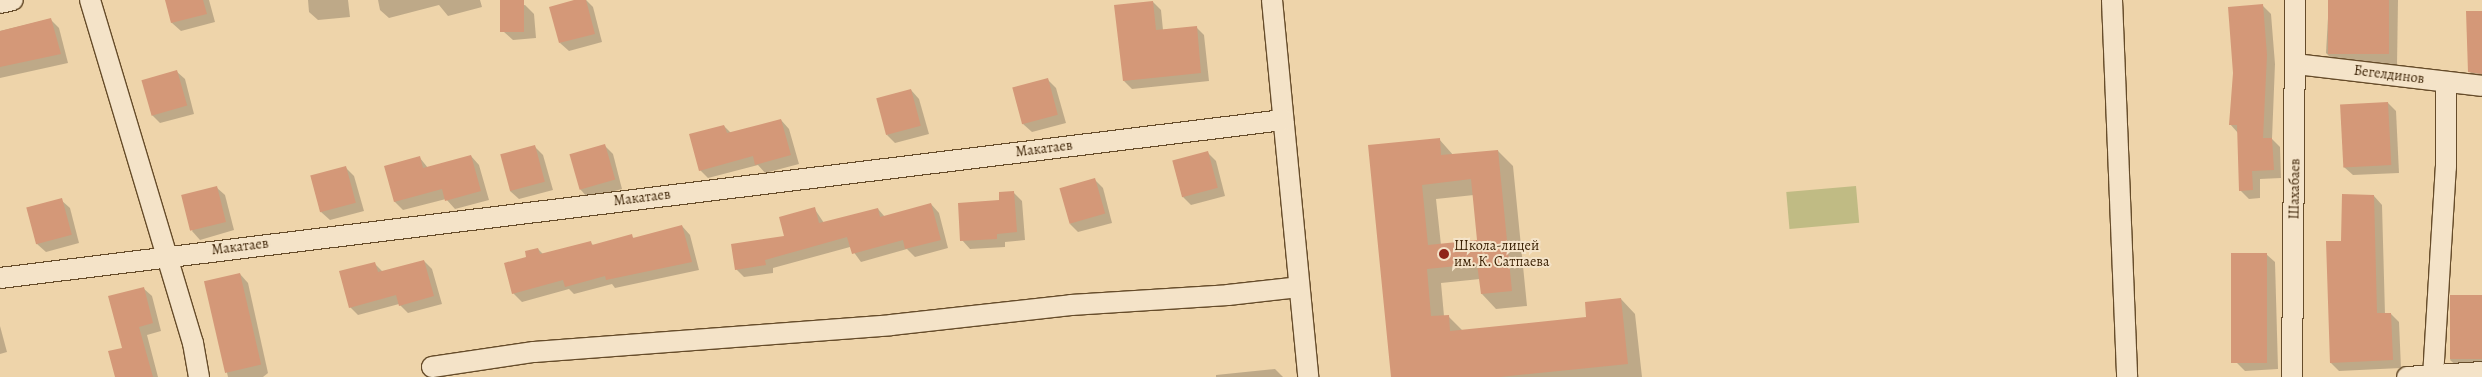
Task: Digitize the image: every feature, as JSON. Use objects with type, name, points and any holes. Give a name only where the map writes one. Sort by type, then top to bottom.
[{"type":"street","points":[[0,3],[13,0]]},
{"type":"street","points":[[90,0],[168,256],[193,344],[199,377]]},
{"type":"street","points":[[1272,0],[1308,377]]},
{"type":"street","points":[[2112,0],[2127,377]]},
{"type":"street","name":"Шахабаев","points":[[2292,377],[2296,0]]},
{"type":"street","name":"Бегелдинов","points":[[2296,64],[2482,86]]},
{"type":"street","points":[[2433,376],[2446,167],[2446,82]]},
{"type":"street","name":"Макатаев","points":[[0,278],[1283,120]]},
{"type":"street","points":[[432,366],[534,352],[891,325],[1071,305],[1228,295],[1299,286]]},
{"type":"street","points":[[2407,377],[2482,372]]},
{"type":"shaded area","points":[[1856,186],[1859,223],[1789,229],[1786,192]]},
{"type":"building","points":[[165,0],[203,0],[207,14],[171,23]]},
{"type":"building","points":[[500,0],[524,0],[524,32],[500,32]]},
{"type":"building","points":[[574,0],[586,0],[595,34],[559,43],[549,7]]},
{"type":"building","points":[[2328,0],[2389,0],[2389,54],[2328,54]]},
{"type":"building","points":[[1153,1],[1156,30],[1197,26],[1201,73],[1123,81],[1114,5]]},
{"type":"building","points":[[2263,4],[2267,55],[2263,138],[2272,138],[2274,170],[2252,171],[2253,190],[2239,191],[2237,125],[2229,125],[2233,73],[2228,7]]},
{"type":"building","points":[[2466,11],[2482,11],[2482,74],[2468,72]]},
{"type":"building","points":[[51,18],[61,54],[0,67],[0,31]]},
{"type":"building","points":[[177,70],[187,106],[152,116],[141,80]]},
{"type":"building","points":[[1048,78],[1058,115],[1022,124],[1012,88]]},
{"type":"building","points":[[911,89],[921,126],[886,135],[876,98]]},
{"type":"building","points":[[2388,102],[2391,165],[2343,167],[2340,105]]},
{"type":"building","points":[[781,119],[791,155],[755,165],[753,156],[699,171],[689,134],[724,125],[727,133]]},
{"type":"building","name":"Школа-лицей им. К. Сатпаева","points":[[1440,138],[1441,155],[1498,150],[1512,291],[1481,294],[1477,264],[1427,269],[1431,316],[1449,315],[1450,331],[1586,317],[1585,302],[1621,298],[1628,364],[1500,377],[1391,377],[1368,145]],"holes":[[[1471,179],[1477,240],[1428,245],[1422,185]]]},
{"type":"building","points":[[605,144],[615,180],[580,190],[569,154]]},
{"type":"building","points":[[535,145],[545,182],[510,191],[500,154]]},
{"type":"building","points":[[1208,151],[1218,188],[1182,197],[1172,161]]},
{"type":"building","points":[[471,155],[481,191],[445,201],[442,189],[394,202],[384,166],[420,156],[423,168]]},
{"type":"building","points":[[346,166],[356,203],[320,212],[310,176]]},
{"type":"building","points":[[1095,178],[1105,214],[1070,224],[1059,188]]},
{"type":"building","points":[[217,186],[226,222],[190,231],[181,195]]},
{"type":"building","points":[[1014,191],[1017,232],[997,234],[997,239],[960,241],[958,203],[999,200],[999,192]]},
{"type":"building","points":[[2342,194],[2374,195],[2377,313],[2391,313],[2393,360],[2330,363],[2326,241],[2341,241]]},
{"type":"building","points":[[62,198],[72,235],[36,244],[26,208]]},
{"type":"building","points":[[931,203],[941,240],[905,249],[903,240],[852,254],[847,237],[765,260],[766,265],[735,270],[731,244],[784,236],[779,217],[815,207],[819,223],[878,208],[880,217]]},
{"type":"building","points":[[682,225],[692,262],[606,280],[605,276],[565,287],[563,280],[512,294],[504,263],[526,257],[525,251],[538,248],[540,254],[591,241],[592,245],[632,234],[633,238]]},
{"type":"building","points":[[2231,253],[2267,253],[2267,363],[2231,363]]},
{"type":"building","points":[[424,260],[434,296],[399,306],[396,295],[349,308],[339,271],[375,262],[378,272]]},
{"type":"building","points":[[240,273],[261,365],[225,373],[204,281]]},
{"type":"building","points":[[144,287],[153,323],[139,327],[153,377],[115,377],[108,351],[122,348],[108,296]]},
{"type":"building","points":[[2450,295],[2482,295],[2482,359],[2450,359]]},
{"type":"place","name":"Школа-лицей им. К. Сатпаева","points":[[1444,254]]}]
